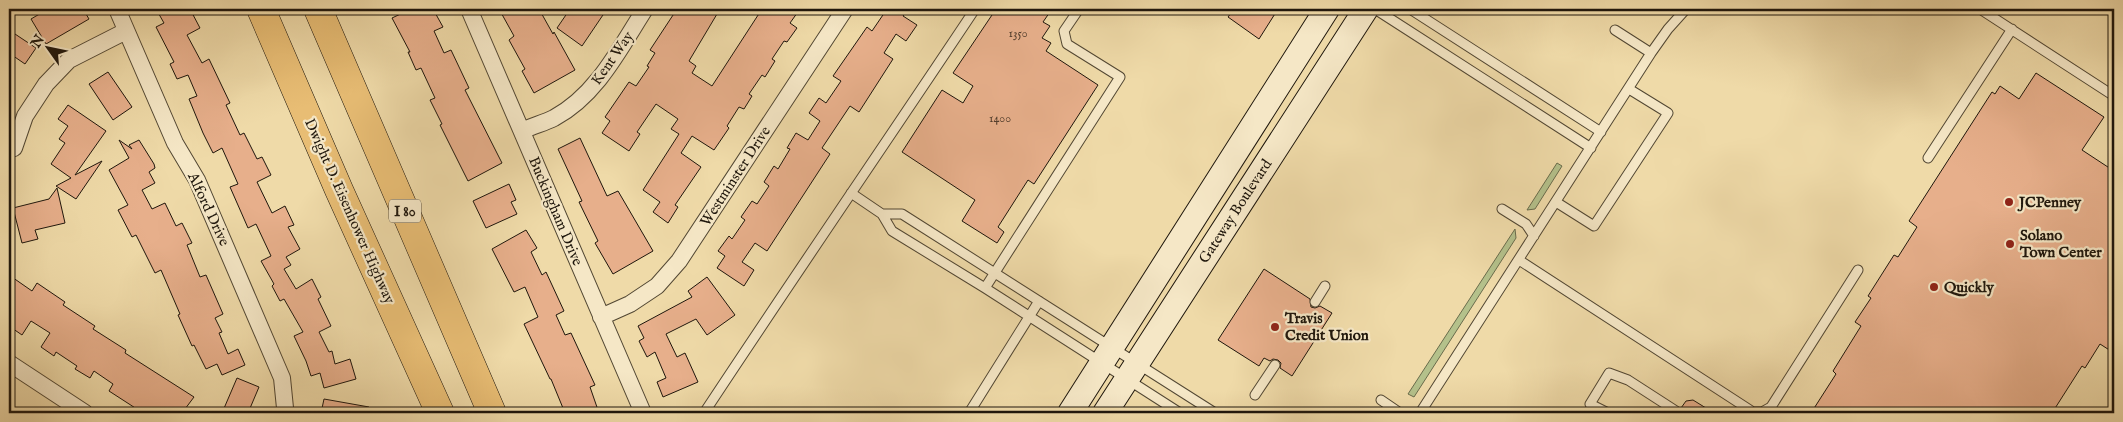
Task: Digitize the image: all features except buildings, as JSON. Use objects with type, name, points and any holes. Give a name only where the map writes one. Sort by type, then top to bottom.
[{"type":"highway","name":"Dwight D. Eisenhower Highway","points":[[261,9],[339,190],[440,413]]},
{"type":"highway","name":"I 80","points":[[318,9],[492,413]]},
{"type":"street","name":"Alford Drive","points":[[117,9],[175,143],[197,180],[282,378],[283,413]]},
{"type":"street","name":"Buckingham Drive","points":[[469,9],[643,413]]},
{"type":"street","name":"Kent Way","points":[[522,131],[555,118],[583,98],[602,76],[645,9]]},
{"type":"street","name":"Westminster Drive","points":[[601,317],[630,304],[657,286],[679,261],[845,9]]},
{"type":"street","name":"Gateway Boulevard","points":[[1070,413],[1327,9]]},
{"type":"street","name":"Gateway Boulevard","points":[[1105,413],[1366,9]]},
{"type":"street","points":[[14,148],[25,116],[46,84],[69,60],[126,31]]},
{"type":"street","points":[[9,363],[85,413]]},
{"type":"lane","points":[[704,413],[835,214],[975,9]]},
{"type":"lane","points":[[985,288],[1120,77],[1067,44],[1064,32],[1079,9]]},
{"type":"lane","points":[[1375,9],[1591,148]]},
{"type":"lane","points":[[1410,9],[1601,132]]},
{"type":"lane","points":[[1420,413],[1651,53],[1668,29],[1686,9]]},
{"type":"lane","points":[[1980,9],[2114,96]]},
{"type":"lane","points":[[1615,30],[1651,53]]},
{"type":"lane","points":[[1928,158],[2012,30]]},
{"type":"lane","points":[[1556,202],[1594,226],[1668,113],[1629,89]]},
{"type":"lane","points":[[851,193],[882,214],[892,231],[1029,316],[1214,413]]},
{"type":"lane","points":[[1502,209],[1526,224],[1534,236]]},
{"type":"lane","points":[[882,214],[902,214],[1039,300],[1106,355],[1132,371],[1180,413]]},
{"type":"lane","points":[[1518,260],[1753,412],[1762,412],[1770,407],[1858,270]]},
{"type":"lane","points":[[1314,302],[1325,286]]},
{"type":"lane","points":[[970,413],[1039,300]]},
{"type":"lane","points":[[1256,395],[1275,364]]},
{"type":"lane","points":[[1608,413],[1590,404],[1610,373],[1628,380],[1676,411]]},
{"type":"lane","points":[[1381,400],[1400,413]]},
{"type":"green space","points":[[1557,163],[1562,166],[1535,209],[1527,210]]},
{"type":"green space","points":[[1515,229],[1516,238],[1414,397],[1408,394]]},
{"type":"place","name":"JCPenney","points":[[2009,202]]},
{"type":"place","name":"Solano Town Center","points":[[2010,244]]},
{"type":"place","name":"Quickly","points":[[1934,287]]},
{"type":"place","name":"Travis Credit Union","points":[[1275,327]]}]
